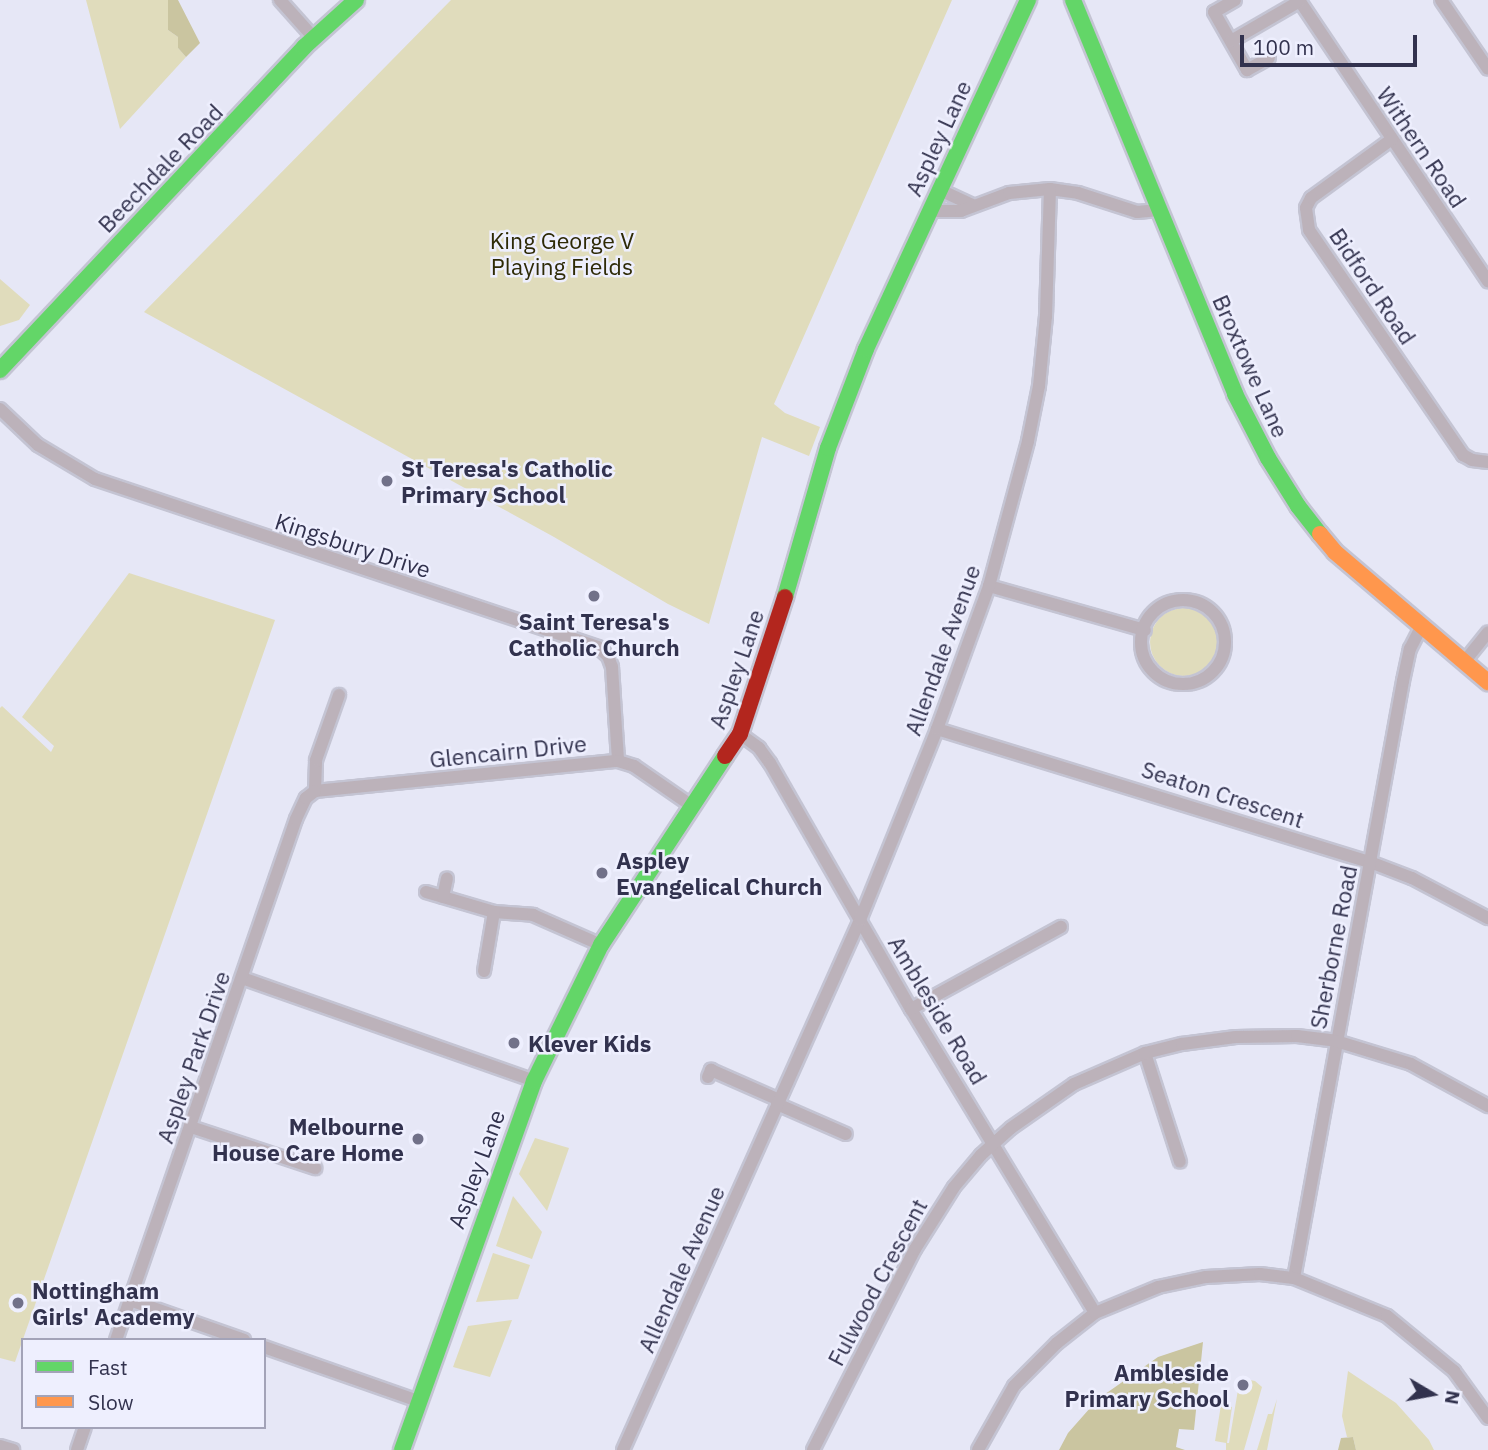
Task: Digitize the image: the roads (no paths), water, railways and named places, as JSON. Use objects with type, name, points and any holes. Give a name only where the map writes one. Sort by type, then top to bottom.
[{"type":"main road","name":"Beechdale Road","points":[[0,370],[340,0]]},
{"type":"main road","name":"Beechdale Road","points":[[0,358],[144,201],[311,34],[356,0]]},
{"type":"main road","name":"Aspley Lane","points":[[402,1450],[534,1081],[601,945],[740,734],[771,647],[828,448],[892,288],[1028,0]]},
{"type":"main road","name":"Broxtowe Lane","points":[[1073,0],[1235,394],[1273,467],[1298,506],[1335,552],[1488,682]]},
{"type":"street","points":[[279,0],[311,34]]},
{"type":"street","points":[[1231,41],[1300,0]]},
{"type":"street","name":"Withern Road","points":[[1300,0],[1486,275]]},
{"type":"street","points":[[1441,0],[1488,69]]},
{"type":"street","points":[[1235,1],[1214,12],[1247,70],[1269,58]]},
{"type":"street","name":"Bidford Road","points":[[1392,139],[1311,198],[1306,208],[1309,230],[1463,455],[1472,460],[1488,462]]},
{"type":"street","points":[[929,211],[961,211],[1009,193],[1050,189],[1078,193],[1137,212],[1159,210]]},
{"type":"street","name":"Allendale Avenue","points":[[623,1450],[860,920],[937,729],[989,586],[1028,441],[1039,386],[1046,316],[1050,189]]},
{"type":"street","points":[[940,190],[972,205]]},
{"type":"street","name":"Kingsbury Drive","points":[[0,409],[38,445],[95,479],[598,647],[608,656],[612,667],[618,761]]},
{"type":"street","points":[[989,586],[1145,630]]},
{"type":"street","points":[[1171,599],[1212,609],[1226,636],[1217,671],[1194,684],[1156,676],[1140,653],[1145,630],[1150,612],[1171,599]]},
{"type":"street","name":"Sherborne Road","points":[[1294,1278],[1403,681],[1410,649],[1421,627]]},
{"type":"street","points":[[1464,662],[1488,632]]},
{"type":"street","points":[[315,791],[316,760],[339,695]]},
{"type":"street","name":"Seaton Crescent","points":[[937,729],[1370,862],[1412,878],[1488,918]]},
{"type":"street","name":"Ambleside Road","points":[[740,734],[760,748],[770,763],[911,1009],[1096,1313]]},
{"type":"street","name":"Glencairn Drive","points":[[315,791],[618,761],[634,766],[692,806]]},
{"type":"street","name":"Aspley Park Drive","points":[[117,1338],[296,819],[306,798],[315,791]]},
{"type":"street","points":[[443,897],[447,878]]},
{"type":"street","points":[[426,892],[494,912],[533,915],[601,945]]},
{"type":"street","points":[[484,971],[494,912]]},
{"type":"street","points":[[911,1009],[1061,927]]},
{"type":"street","points":[[242,978],[534,1081]]},
{"type":"street","name":"Fulwood Crescent","points":[[813,1450],[933,1218],[954,1187],[993,1143],[1073,1084],[1146,1053],[1236,1037],[1297,1036],[1336,1041],[1411,1063],[1488,1106]]},
{"type":"street","points":[[1146,1053],[1180,1162]]},
{"type":"street","points":[[708,1077],[711,1070],[846,1134]]},
{"type":"street","points":[[191,1127],[315,1168]]},
{"type":"street","points":[[978,1450],[1014,1386],[1057,1343],[1096,1313],[1129,1297],[1176,1281],[1259,1274],[1294,1278],[1387,1316],[1454,1371],[1488,1418]]},
{"type":"street","points":[[130,1300],[238,1338]]},
{"type":"street","points":[[266,1348],[418,1401]]},
{"type":"street","points":[[77,1450],[84,1429]]},
{"type":"street","points":[[0,1446],[12,1450]]},
{"type":"place","name":"St Teresa's Catholic Primary School","points":[[387,481]]},
{"type":"place","name":"Saint Teresa's Catholic Church","points":[[594,596]]},
{"type":"place","name":"Aspley Evangelical Church","points":[[602,873]]},
{"type":"place","name":"Klever Kids","points":[[514,1043]]},
{"type":"place","name":"Melbourne House Care Home","points":[[418,1139]]},
{"type":"place","name":"Nottingham Girls' Academy","points":[[18,1303]]},
{"type":"place","name":"Ambleside Primary School","points":[[1243,1385]]},
{"type":"park label","name":"King George V Playing Fields","points":[[562,253]]}]
